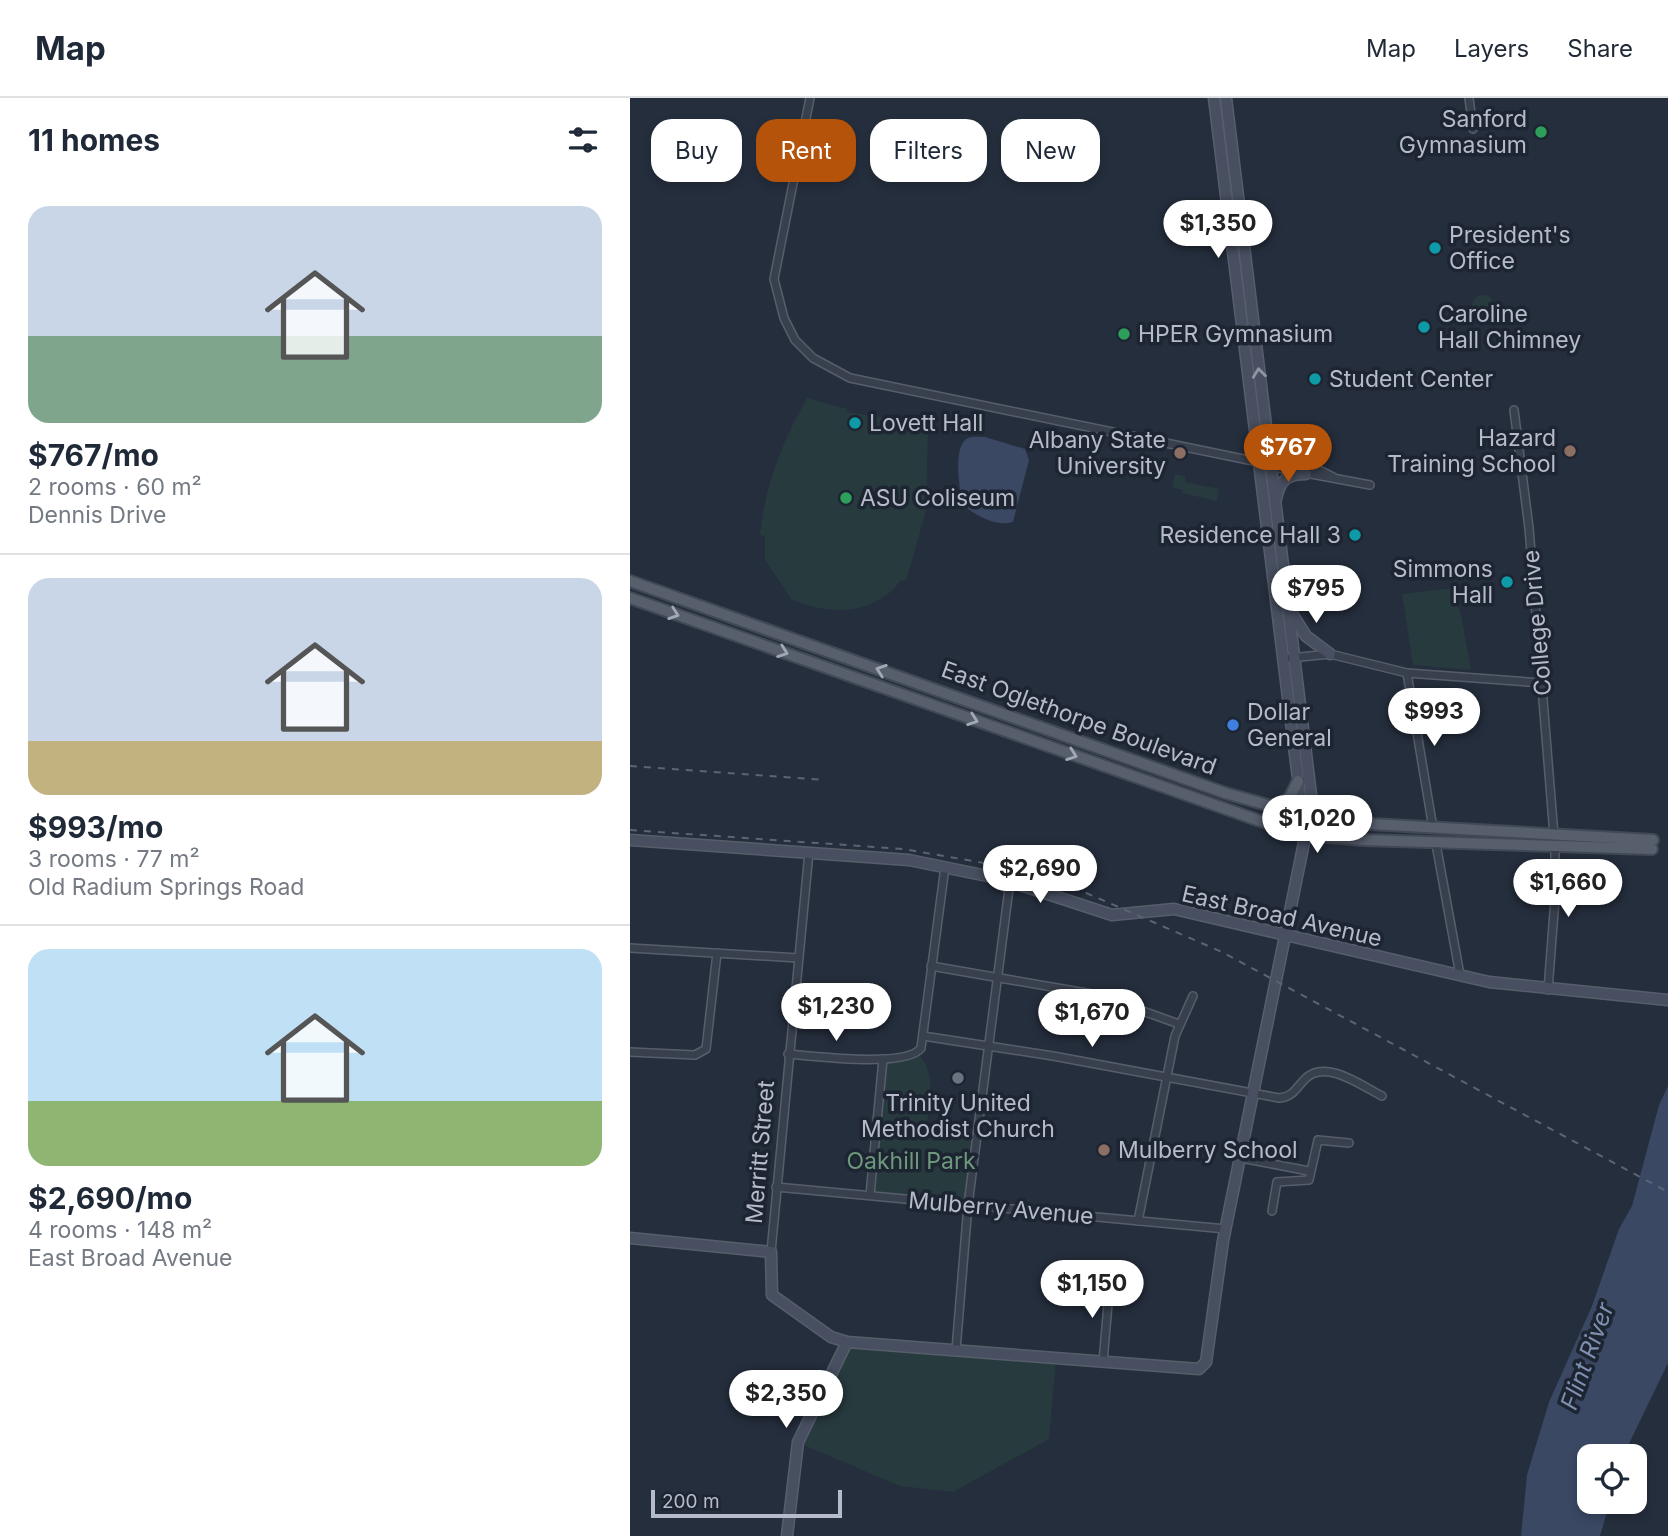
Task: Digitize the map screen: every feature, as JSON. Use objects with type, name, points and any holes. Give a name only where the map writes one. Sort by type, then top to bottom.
[{"type":"main road","points":[[787,1536],[798,1442],[847,1342],[1194,1368],[1203,1366],[1206,1362],[1213,1293],[1255,1094],[1307,816],[1312,803],[1275,506],[1236,285],[1214,98]]},
{"type":"main road","points":[[1226,98],[1267,443],[1266,463],[1282,659],[1298,781],[1307,816]]},
{"type":"main road","points":[[1275,506],[1285,478],[1292,474],[1306,474]]},
{"type":"main road","name":"East Oglethorpe Boulevard","points":[[630,581],[1270,807],[1307,816],[1518,834],[1555,841]]},
{"type":"main road","name":"East Oglethorpe Boulevard","points":[[630,598],[1235,813],[1306,832],[1347,839],[1436,844],[1555,841],[1653,844]]},
{"type":"main road","points":[[1288,608],[1306,636],[1329,654]]},
{"type":"main road","points":[[1270,807],[1289,799],[1298,781]]},
{"type":"main road","points":[[1436,844],[1446,836],[1518,834]]},
{"type":"main road","name":"East Broad Avenue","points":[[630,840],[909,860],[1010,881],[1112,915],[1174,909],[1285,937],[1460,975],[1548,990],[1668,1000]]},
{"type":"main road","points":[[630,1238],[771,1252]]},
{"type":"main road","name":"Merritt Street","points":[[771,1252],[769,1287],[777,1302],[831,1336],[847,1342]]},
{"type":"street","points":[[810,98],[774,279],[784,318],[795,340],[813,358],[850,378],[1266,463],[1306,474],[1370,485]]},
{"type":"street","points":[[1469,98],[1473,129]]},
{"type":"street","name":"College Drive","points":[[1514,410],[1529,528],[1555,841],[1555,899],[1548,990]]},
{"type":"street","points":[[1267,443],[1282,460],[1294,465]]},
{"type":"street","points":[[1266,463],[1294,465],[1333,477]]},
{"type":"street","points":[[1282,659],[1329,654],[1406,673],[1542,683]]},
{"type":"street","points":[[1406,673],[1433,828]]},
{"type":"street","points":[[1436,844],[1460,975]]},
{"type":"street","name":"Merritt Street","points":[[771,1252],[809,852]]},
{"type":"street","points":[[788,1054],[898,1059],[917,1054],[923,1036],[946,867]]},
{"type":"street","points":[[956,1350],[968,1205],[991,1046],[1010,881]]},
{"type":"street","points":[[630,948],[798,958]]},
{"type":"street","points":[[630,1052],[700,1054],[708,1043],[717,954]]},
{"type":"street","points":[[931,966],[1098,995],[1179,1024]]},
{"type":"street","points":[[1138,1221],[1166,1076],[1179,1024],[1193,996]]},
{"type":"street","points":[[923,1036],[1166,1076],[1255,1094],[1286,1097],[1307,1076],[1326,1071],[1382,1096]]},
{"type":"street","points":[[870,1195],[883,1059]]},
{"type":"street","points":[[1272,1211],[1277,1182],[1309,1180],[1318,1140],[1349,1143]]},
{"type":"street","points":[[1241,1158],[1309,1171]]},
{"type":"street","name":"Mulberry Avenue","points":[[776,1187],[1226,1229]]},
{"type":"street","points":[[1103,1362],[1110,1280]]},
{"type":"green space","points":[[1483,295],[1491,298],[1494,306],[1491,314],[1483,317],[1475,314],[1472,306],[1475,298]]},
{"type":"green space","name":"ASU Coliseum","points":[[807,398],[847,409],[847,412],[906,421],[928,432],[926,511],[906,581],[901,580],[891,592],[866,606],[822,609],[792,600],[765,560],[765,536],[760,535],[770,481],[782,448]]},
{"type":"green space","points":[[1175,474],[1185,476],[1185,482],[1219,489],[1217,501],[1182,493],[1183,490],[1172,487]]},
{"type":"green space","points":[[1452,588],[1461,615],[1471,670],[1413,665],[1402,594]]},
{"type":"green space","name":"Oakhill Park","points":[[919,1055],[925,1063],[930,1080],[927,1126],[978,1133],[968,1204],[871,1195],[884,1061],[910,1059]]},
{"type":"green space","points":[[848,1343],[1056,1359],[1049,1439],[953,1492],[900,1486],[799,1443]]},
{"type":"water","points":[[985,437],[1025,449],[1029,460],[1013,522],[992,521],[962,504],[958,468],[960,449],[968,438]]},
{"type":"water","name":"Flint River","points":[[1668,1086],[1668,1363],[1629,1444],[1577,1444],[1577,1514],[1606,1514],[1600,1536],[1521,1536],[1527,1475],[1549,1402],[1592,1306],[1619,1229],[1632,1206],[1659,1105]]},
{"type":"railway","points":[[630,766],[824,780]]},
{"type":"railway","points":[[630,830],[903,849],[996,865],[1077,889],[1222,952],[1668,1192]]},
{"type":"place","name":"Sanford Gymnasium","points":[[1541,132]]},
{"type":"place","name":"President's Office","points":[[1435,248]]},
{"type":"place","name":"Caroline Hall Chimney","points":[[1424,327]]},
{"type":"place","name":"HPER Gymnasium","points":[[1124,334]]},
{"type":"place","name":"Student Center","points":[[1315,379]]},
{"type":"place","name":"Lovett Hall","points":[[855,423]]},
{"type":"place","name":"Hazard Training School","points":[[1570,451]]},
{"type":"place","name":"Albany State University","points":[[1180,453]]},
{"type":"place","name":"ASU Coliseum","points":[[846,498]]},
{"type":"place","name":"Residence Hall 3","points":[[1355,535]]},
{"type":"place","name":"Simmons Hall","points":[[1507,582]]},
{"type":"place","name":"Dollar General","points":[[1233,725]]},
{"type":"place","name":"Trinity United Methodist Church","points":[[958,1078]]},
{"type":"place","name":"Mulberry School","points":[[1104,1150]]}]
